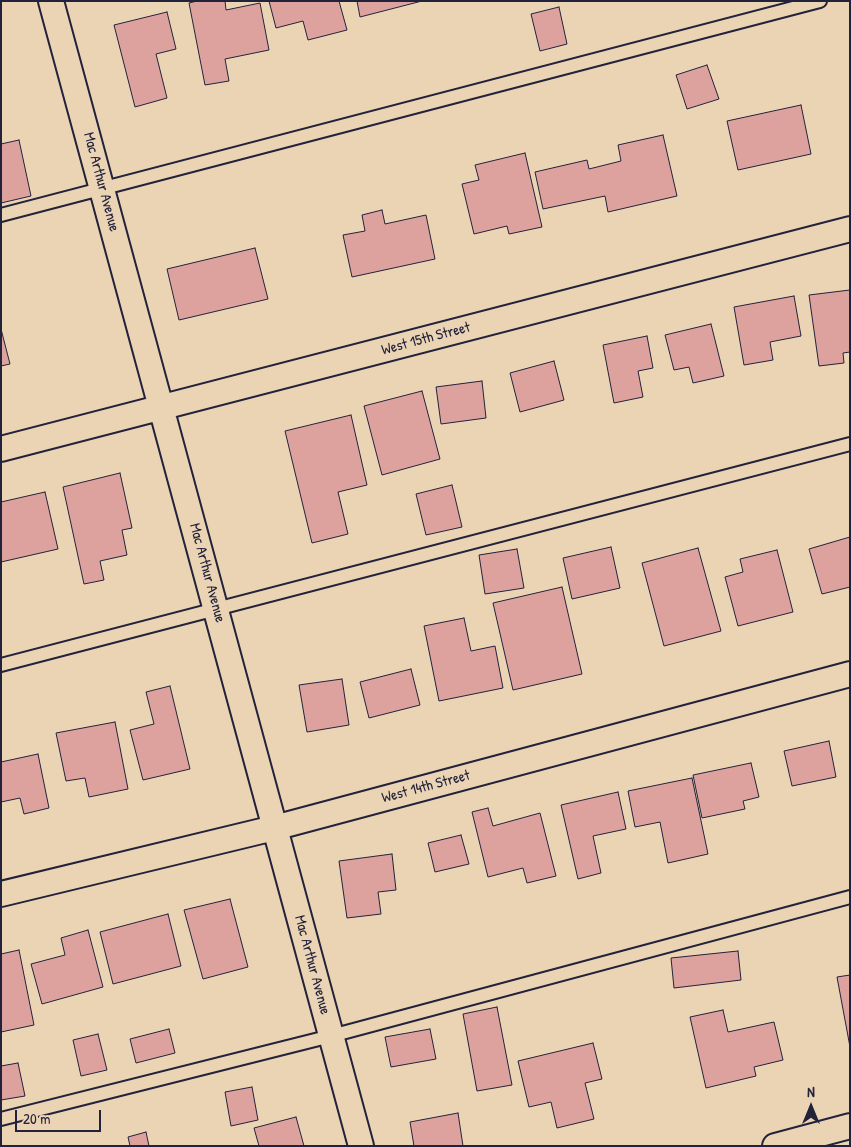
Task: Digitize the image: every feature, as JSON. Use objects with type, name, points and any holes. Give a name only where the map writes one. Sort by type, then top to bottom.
[{"type":"street","name":"Mac Arthur Avenue","points":[[51,1],[163,408],[274,828],[362,1146]]},
{"type":"street","name":"West 15th Street","points":[[1,449],[850,229]]},
{"type":"street","name":"West 14th Street","points":[[1,894],[274,828],[850,674]]},
{"type":"street","points":[[775,1146],[850,1126]]},
{"type":"lane","points":[[1,215],[820,1]]},
{"type":"lane","points":[[1,665],[216,611],[850,444]]},
{"type":"lane","points":[[1,1119],[331,1036],[850,897]]},
{"type":"building","points":[[197,1],[225,1],[226,10],[260,3],[269,50],[225,59],[229,81],[205,85],[189,3]]},
{"type":"building","points":[[269,1],[339,1],[347,30],[308,40],[303,21],[276,28]]},
{"type":"building","points":[[357,1],[422,1],[360,17]]},
{"type":"building","points":[[559,7],[567,44],[540,51],[531,14]]},
{"type":"building","points":[[167,12],[176,49],[156,54],[167,98],[135,107],[114,25]]},
{"type":"building","points":[[707,65],[719,99],[687,109],[676,75]]},
{"type":"building","points":[[801,105],[811,154],[738,170],[727,121]]},
{"type":"building","points":[[663,135],[677,196],[608,212],[605,196],[543,209],[535,172],[587,160],[589,169],[621,161],[618,145]]},
{"type":"building","points":[[19,140],[31,196],[1,203],[1,144]]},
{"type":"building","points":[[525,153],[542,227],[509,234],[507,226],[474,234],[462,184],[479,180],[475,165]]},
{"type":"building","points":[[382,210],[385,224],[426,215],[435,259],[352,277],[343,235],[365,231],[362,215]]},
{"type":"building","points":[[255,248],[268,299],[179,320],[167,269]]},
{"type":"building","points":[[850,290],[850,352],[843,353],[844,363],[819,366],[809,295]]},
{"type":"building","points":[[794,296],[801,336],[770,342],[773,360],[744,365],[734,307]]},
{"type":"building","points":[[711,324],[724,376],[693,383],[689,367],[674,370],[665,335]]},
{"type":"building","points":[[1,329],[10,364],[1,366]]},
{"type":"building","points":[[647,336],[653,368],[638,371],[643,397],[614,403],[603,345]]},
{"type":"building","points":[[554,361],[564,400],[520,412],[510,373]]},
{"type":"building","points":[[482,381],[486,418],[441,424],[436,387]]},
{"type":"building","points":[[422,391],[440,459],[382,475],[364,406]]},
{"type":"building","points":[[351,415],[367,485],[338,492],[348,534],[312,543],[285,431]]},
{"type":"building","points":[[120,473],[132,528],[122,530],[127,555],[100,561],[104,580],[84,584],[63,487]]},
{"type":"building","points":[[452,485],[462,527],[426,535],[416,494]]},
{"type":"building","points":[[45,492],[58,549],[1,562],[1,502]]},
{"type":"building","points":[[850,537],[850,587],[822,594],[809,549]]},
{"type":"building","points":[[611,547],[620,588],[572,599],[563,558]]},
{"type":"building","points":[[698,548],[721,631],[664,646],[642,563]]},
{"type":"building","points":[[517,549],[524,588],[485,594],[479,555]]},
{"type":"building","points":[[777,550],[793,612],[738,626],[725,577],[743,572],[740,559]]},
{"type":"building","points":[[562,587],[582,674],[513,690],[493,603]]},
{"type":"building","points":[[464,618],[471,651],[495,646],[503,688],[439,701],[424,626]]},
{"type":"building","points":[[411,669],[420,705],[369,718],[360,682]]},
{"type":"building","points":[[342,679],[349,725],[307,732],[299,685]]},
{"type":"building","points":[[170,686],[190,769],[143,780],[130,730],[154,724],[146,692]]},
{"type":"building","points":[[115,722],[128,789],[89,797],[85,778],[66,781],[56,733]]},
{"type":"building","points":[[829,741],[836,777],[792,786],[784,751]]},
{"type":"building","points":[[38,754],[49,808],[24,814],[20,798],[1,802],[1,762]]},
{"type":"building","points":[[751,763],[759,797],[743,801],[745,809],[702,818],[693,775]]},
{"type":"building","points":[[692,778],[708,854],[668,863],[660,822],[635,827],[628,791]]},
{"type":"building","points":[[618,792],[626,829],[593,836],[601,873],[578,879],[561,805]]},
{"type":"building","points":[[488,808],[493,826],[540,813],[556,876],[527,883],[523,868],[488,877],[472,812]]},
{"type":"building","points":[[461,835],[469,864],[435,872],[428,843]]},
{"type":"building","points":[[392,854],[396,890],[378,892],[381,914],[347,918],[339,861]]},
{"type":"building","points":[[230,899],[248,967],[203,979],[184,910]]},
{"type":"building","points":[[168,914],[181,966],[113,984],[100,932]]},
{"type":"building","points":[[88,930],[103,987],[42,1004],[31,964],[65,955],[61,938]]},
{"type":"building","points":[[19,950],[34,1025],[1,1032],[1,954]]},
{"type":"building","points":[[738,951],[741,980],[674,988],[671,958]]},
{"type":"building","points":[[850,975],[850,1047],[837,977]]},
{"type":"building","points":[[497,1007],[512,1085],[477,1091],[463,1014]]},
{"type":"building","points":[[723,1010],[728,1032],[774,1022],[783,1060],[754,1067],[756,1076],[706,1088],[690,1017]]},
{"type":"building","points":[[169,1029],[175,1053],[136,1063],[130,1039]]},
{"type":"building","points":[[430,1029],[436,1059],[391,1067],[385,1037]]},
{"type":"building","points":[[98,1034],[107,1070],[81,1076],[73,1040]]},
{"type":"building","points":[[593,1043],[602,1079],[585,1083],[594,1119],[557,1128],[551,1102],[529,1107],[518,1061]]},
{"type":"building","points":[[18,1063],[25,1096],[1,1100],[1,1066]]},
{"type":"building","points":[[252,1087],[258,1120],[231,1126],[225,1092]]},
{"type":"building","points":[[458,1113],[463,1146],[414,1146],[410,1122]]},
{"type":"building","points":[[296,1117],[304,1146],[259,1146],[254,1128]]},
{"type":"building","points":[[146,1132],[149,1146],[130,1146],[128,1137]]}]
